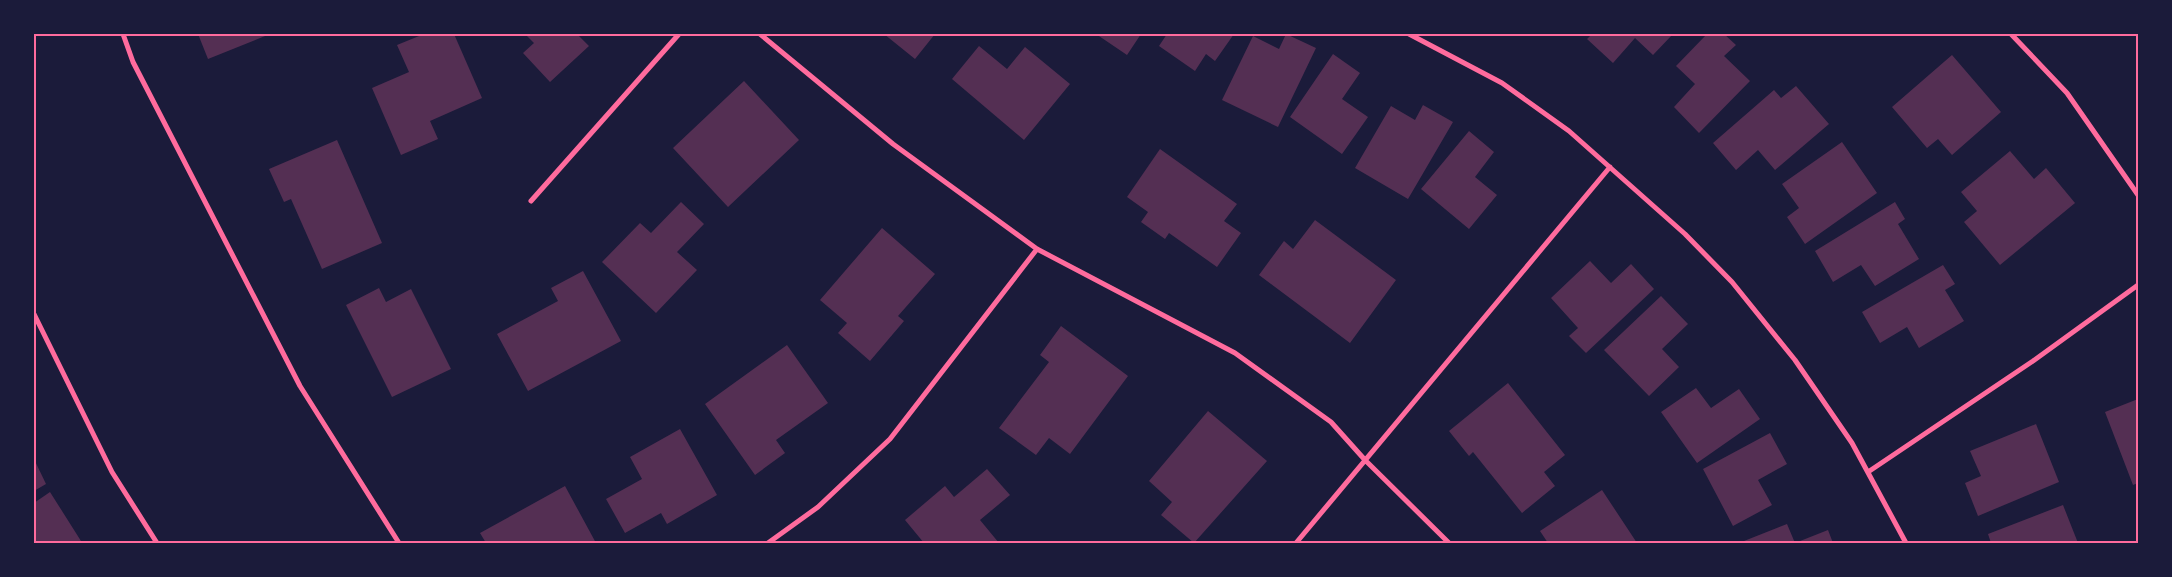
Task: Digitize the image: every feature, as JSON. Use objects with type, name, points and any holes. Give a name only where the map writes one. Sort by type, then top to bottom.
[{"type":"street","points":[[122,34],[133,62],[300,386],[399,543]]},
{"type":"street","points":[[531,201],[679,34]]},
{"type":"street","points":[[760,34],[893,144],[1037,249],[1235,353],[1332,422],[1365,460],[1449,543]]},
{"type":"street","points":[[1409,34],[1502,83],[1569,132],[1685,234],[1732,282],[1795,360],[1852,444],[1906,543]]},
{"type":"street","points":[[2011,34],[2067,93],[2138,195]]},
{"type":"street","points":[[1296,543],[1610,167]]},
{"type":"street","points":[[768,543],[818,507],[890,439],[1037,249]]},
{"type":"street","points":[[1868,472],[2033,361],[2138,285]]},
{"type":"street","points":[[34,314],[112,472],[157,543]]},
{"type":"building","points":[[198,34],[270,34],[208,59]]},
{"type":"building","points":[[424,34],[454,34],[482,98],[430,121],[438,139],[401,155],[372,88],[409,72],[397,45]]},
{"type":"building","points":[[525,34],[577,34],[589,46],[550,82],[523,53],[534,43]]},
{"type":"building","points":[[884,34],[935,34],[915,59]]},
{"type":"building","points":[[1096,34],[1141,34],[1127,55]]},
{"type":"building","points":[[1167,34],[1234,34],[1215,61],[1206,54],[1195,71],[1159,46]]},
{"type":"building","points":[[1286,34],[1316,48],[1278,127],[1222,100],[1253,36],[1279,49]]},
{"type":"building","points":[[1592,34],[1673,34],[1653,55],[1635,38],[1613,63],[1587,39]]},
{"type":"building","points":[[1707,34],[1724,34],[1736,45],[1724,56],[1750,81],[1699,133],[1674,107],[1695,84],[1676,66]]},
{"type":"building","points":[[979,46],[1007,69],[1025,47],[1070,84],[1024,140],[952,79]]},
{"type":"building","points":[[1333,54],[1360,73],[1342,99],[1368,117],[1342,154],[1290,117]]},
{"type":"building","points":[[1952,55],[2001,112],[1952,155],[1938,139],[1927,148],[1892,107]]},
{"type":"building","points":[[744,81],[799,140],[728,207],[673,148]]},
{"type":"building","points":[[1796,86],[1829,124],[1775,170],[1758,150],[1736,170],[1713,143],[1774,90],[1781,98]]},
{"type":"building","points":[[1423,105],[1453,122],[1408,199],[1355,168],[1391,106],[1415,120]]},
{"type":"building","points":[[1469,131],[1494,152],[1475,177],[1497,195],[1469,229],[1421,189]]},
{"type":"building","points":[[337,140],[382,243],[322,269],[291,199],[284,202],[269,169]]},
{"type":"building","points":[[1842,142],[1877,193],[1805,244],[1787,217],[1799,208],[1782,184]]},
{"type":"building","points":[[1160,149],[1237,204],[1224,221],[1241,233],[1217,267],[1169,233],[1165,239],[1141,222],[1148,212],[1127,197]]},
{"type":"building","points":[[2010,151],[2034,179],[2046,168],[2075,203],[2000,265],[1964,222],[1977,211],[1961,192]]},
{"type":"building","points":[[681,202],[704,224],[677,252],[697,270],[656,313],[602,262],[640,223],[651,233]]},
{"type":"building","points":[[1895,202],[1905,219],[1898,224],[1919,259],[1875,286],[1861,265],[1833,282],[1815,251]]},
{"type":"building","points":[[1315,220],[1396,280],[1350,343],[1259,275],[1284,241],[1293,249]]},
{"type":"building","points":[[882,228],[935,274],[898,316],[904,321],[870,361],[838,333],[847,323],[820,300]]},
{"type":"building","points":[[1590,261],[1611,283],[1631,264],[1654,289],[1586,353],[1569,336],[1578,328],[1551,298]]},
{"type":"building","points":[[1943,265],[1955,284],[1945,290],[1964,321],[1919,348],[1907,327],[1880,343],[1862,312]]},
{"type":"building","points":[[583,271],[621,341],[528,391],[497,334],[558,301],[551,288]]},
{"type":"building","points":[[379,288],[386,302],[411,289],[451,369],[392,397],[346,305]]},
{"type":"building","points":[[1661,296],[1688,324],[1662,349],[1679,367],[1649,396],[1604,350]]},
{"type":"building","points":[[1061,326],[1128,376],[1070,454],[1049,438],[1036,455],[999,428],[1049,362],[1040,355]]},
{"type":"building","points":[[787,345],[828,403],[776,440],[785,453],[755,475],[705,404]]},
{"type":"building","points":[[1508,383],[1565,455],[1544,472],[1555,486],[1522,513],[1473,452],[1469,456],[1449,431]]},
{"type":"building","points":[[1696,388],[1711,408],[1739,389],[1760,419],[1697,463],[1661,412]]},
{"type":"building","points":[[2138,399],[2138,483],[2133,485],[2105,412]]},
{"type":"building","points":[[1208,411],[1267,461],[1194,543],[1161,515],[1172,502],[1149,481]]},
{"type":"building","points":[[2036,424],[2059,482],[1978,516],[1965,483],[1981,476],[1970,451]]},
{"type":"building","points":[[680,429],[717,495],[667,524],[661,513],[625,533],[606,499],[642,479],[630,457]]},
{"type":"building","points":[[1770,433],[1787,464],[1758,480],[1772,505],[1733,526],[1703,469]]},
{"type":"building","points":[[34,459],[46,484],[34,491]]},
{"type":"building","points":[[987,469],[1010,495],[980,520],[999,543],[924,543],[905,520],[945,486],[954,497]]},
{"type":"building","points":[[565,486],[596,543],[486,543],[480,533]]},
{"type":"building","points":[[1602,490],[1637,543],[1548,543],[1540,531]]},
{"type":"building","points":[[50,492],[81,541],[77,543],[34,543],[34,503]]},
{"type":"building","points":[[2063,505],[2078,543],[1991,543],[1988,534]]},
{"type":"building","points":[[1787,524],[1795,543],[1745,543],[1744,541]]},
{"type":"building","points":[[1828,530],[1833,543],[1795,543]]}]
